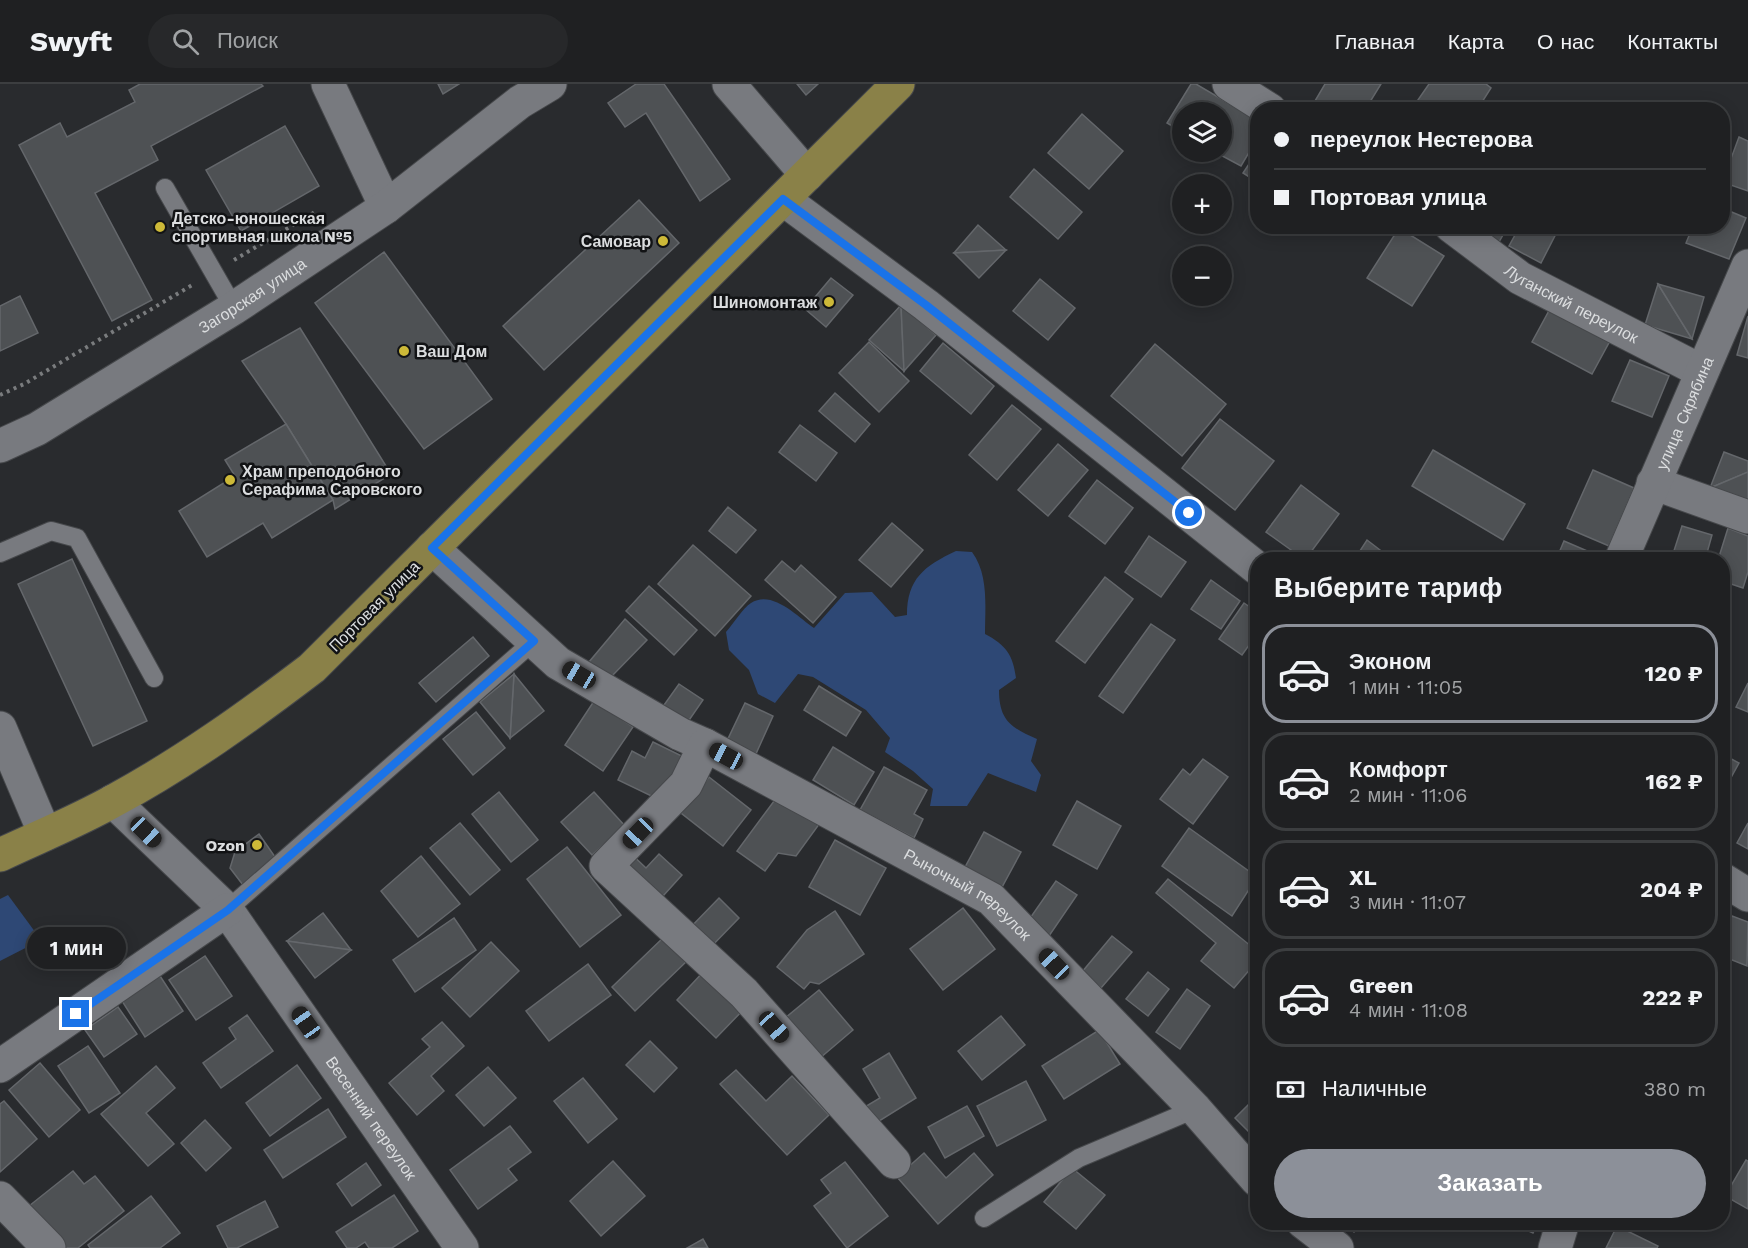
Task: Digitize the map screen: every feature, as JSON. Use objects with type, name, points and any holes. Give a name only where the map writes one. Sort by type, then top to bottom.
[{"type":"main road","name":"Портовая улица","points":[[0,855],[114,801],[174,766],[260,708],[312,668],[898,84]]},
{"type":"street","points":[[328,84],[386,207]]},
{"type":"street","name":"Загорская улица","points":[[0,446],[37,429],[234,308],[386,207],[520,102],[550,84]]},
{"type":"street","points":[[729,84],[807,175]]},
{"type":"street","points":[[1229,84],[1257,102]]},
{"type":"street","points":[[783,199],[926,305],[1250,562]]},
{"type":"street","name":"Луганский переулок","points":[[1461,234],[1520,278],[1701,370]]},
{"type":"street","name":"улица Скрябина","points":[[1625,552],[1701,370],[1748,266]]},
{"type":"street","points":[[1653,483],[1748,517]]},
{"type":"street","name":"Рыночный переулок","points":[[432,548],[558,663],[680,734],[705,745],[991,899],[1195,1109],[1250,1172]]},
{"type":"street","points":[[0,728],[45,834]]},
{"type":"street","points":[[705,745],[686,784],[606,866],[744,993],[894,1162]]},
{"type":"street","name":"Весенний переулок","points":[[114,801],[228,910],[462,1248]]},
{"type":"street","points":[[1730,884],[1748,895]]},
{"type":"street","points":[[0,1066],[228,910]]},
{"type":"street","points":[[0,1198],[49,1248]]},
{"type":"street","points":[[1313,1230],[1337,1248]]},
{"type":"street","points":[[1555,1248],[1561,1230]]},
{"type":"lane","points":[[165,188],[234,308]]},
{"type":"lane","points":[[0,553],[51,531],[77,538],[154,678]]},
{"type":"lane","points":[[228,910],[534,641]]},
{"type":"lane","points":[[984,1218],[1079,1158],[1195,1109]]},
{"type":"path","points":[[0,395],[24,384],[323,208]]},
{"type":"shaded area","points":[[956,551],[972,552],[981,571],[985,592],[985,634],[998,642],[1007,652],[1013,663],[1016,678],[999,690],[1001,709],[1008,722],[1014,727],[1037,739],[1031,761],[1041,775],[1036,792],[988,773],[967,806],[930,806],[933,789],[913,771],[885,752],[890,738],[866,710],[813,677],[798,674],[775,703],[758,694],[749,670],[729,650],[726,632],[751,603],[767,599],[784,606],[814,628],[845,593],[872,592],[895,617],[907,615],[910,592],[919,575],[935,562]]},
{"type":"shaded area","points":[[8,895],[41,940],[0,961],[0,899]]},
{"type":"building","points":[[140,84],[261,84],[263,86],[151,146],[158,160],[95,193],[152,300],[112,321],[19,145],[60,123],[67,137],[135,102],[129,90]]},
{"type":"building","points":[[438,84],[459,84],[443,94]]},
{"type":"building","points":[[636,84],[664,84],[730,179],[700,201],[646,113],[625,127],[608,103]]},
{"type":"building","points":[[797,84],[818,84],[806,95]]},
{"type":"building","points":[[1191,84],[1196,84],[1226,102],[1180,102]]},
{"type":"building","points":[[1325,84],[1381,84],[1370,102],[1314,102]]},
{"type":"building","points":[[1429,84],[1486,84],[1491,88],[1482,102],[1417,102]]},
{"type":"building","points":[[1232,105],[1250,116],[1250,151],[1241,166],[1232,161]]},
{"type":"building","points":[[1082,114],[1123,151],[1089,189],[1048,153]]},
{"type":"building","points":[[1172,115],[1172,126],[1167,123]]},
{"type":"building","points":[[285,126],[319,186],[241,231],[206,170]]},
{"type":"building","points":[[1739,137],[1748,141],[1748,191],[1730,185],[1730,161]]},
{"type":"building","points":[[1250,162],[1250,178],[1243,173]]},
{"type":"building","points":[[1034,169],[1082,212],[1058,239],[1010,197]]},
{"type":"building","points":[[639,200],[679,243],[544,370],[503,326]]},
{"type":"building","points":[[1730,211],[1746,218],[1729,259],[1686,243],[1690,234],[1730,234]]},
{"type":"building","points":[[978,225],[1006,250],[954,253]]},
{"type":"building","points":[[1395,234],[1409,234],[1444,256],[1412,306],[1367,278]]},
{"type":"building","points":[[1486,234],[1504,234],[1499,242]]},
{"type":"building","points":[[1516,234],[1556,234],[1541,263],[1509,246]]},
{"type":"building","points":[[1006,250],[979,278],[954,253]]},
{"type":"building","name":"Ваш Дом","points":[[384,252],[492,399],[424,449],[315,303]]},
{"type":"building","name":"Шиномонтаж","points":[[831,278],[853,295],[826,327],[805,309]]},
{"type":"building","points":[[1040,279],[1075,308],[1048,340],[1013,311]]},
{"type":"building","points":[[1658,284],[1692,339],[1645,325]]},
{"type":"building","points":[[1658,284],[1704,297],[1692,339]]},
{"type":"building","points":[[20,296],[38,333],[0,351],[0,306]]},
{"type":"building","points":[[901,305],[904,371],[869,340]]},
{"type":"building","points":[[901,305],[936,335],[904,371]]},
{"type":"building","points":[[1551,307],[1611,339],[1592,374],[1532,342]]},
{"type":"building","points":[[1748,316],[1748,358],[1737,355]]},
{"type":"building","points":[[300,328],[391,474],[335,509],[333,500],[286,424],[242,361]]},
{"type":"building","points":[[869,342],[909,381],[879,412],[839,373]]},
{"type":"building","points":[[943,343],[994,386],[971,414],[920,371]]},
{"type":"building","points":[[1155,344],[1226,404],[1182,456],[1111,396]]},
{"type":"building","points":[[1630,360],[1669,376],[1652,417],[1612,401]]},
{"type":"building","points":[[835,393],[870,424],[855,442],[819,411]]},
{"type":"building","points":[[1012,405],[1041,429],[997,480],[969,455]]},
{"type":"building","points":[[1220,419],[1274,461],[1235,510],[1182,468]]},
{"type":"building","points":[[286,424],[333,500],[272,538],[263,523],[207,557],[179,511],[235,476],[225,460]]},
{"type":"building","points":[[800,425],[837,453],[816,481],[779,452]]},
{"type":"building","points":[[1058,444],[1088,470],[1048,516],[1018,490]]},
{"type":"building","points":[[1433,450],[1525,504],[1503,540],[1412,486]]},
{"type":"building","points":[[1724,452],[1748,461],[1748,472],[1710,488]]},
{"type":"building","points":[[1593,470],[1634,488],[1609,546],[1567,528]]},
{"type":"building","points":[[1748,472],[1748,502],[1710,488]]},
{"type":"building","points":[[1097,480],[1133,508],[1105,544],[1069,516]]},
{"type":"building","points":[[1301,485],[1339,514],[1311,552],[1294,552],[1266,532]]},
{"type":"building","points":[[728,507],[756,530],[736,553],[709,531]]},
{"type":"building","points":[[892,523],[923,550],[891,587],[859,560]]},
{"type":"building","points":[[1682,526],[1712,535],[1707,552],[1674,552]]},
{"type":"building","points":[[1728,528],[1748,536],[1748,572],[1743,588],[1730,584],[1730,552],[1720,552]]},
{"type":"building","points":[[1149,536],[1186,562],[1161,597],[1125,572]]},
{"type":"building","points":[[1367,540],[1383,552],[1359,552]]},
{"type":"building","points":[[1564,541],[1590,552],[1559,552]]},
{"type":"building","points":[[693,545],[751,596],[715,636],[658,584]]},
{"type":"building","points":[[72,559],[147,721],[93,746],[18,584]]},
{"type":"building","points":[[782,561],[795,572],[801,565],[836,597],[813,623],[765,580]]},
{"type":"building","points":[[1105,577],[1133,599],[1085,663],[1056,641]]},
{"type":"building","points":[[1211,580],[1240,601],[1221,629],[1191,609]]},
{"type":"building","points":[[649,586],[697,630],[674,655],[626,611]]},
{"type":"building","points":[[1244,603],[1250,607],[1250,644],[1242,655],[1219,639]]},
{"type":"building","points":[[625,619],[647,640],[610,678],[589,662]]},
{"type":"building","points":[[1151,624],[1175,640],[1123,713],[1099,696]]},
{"type":"building","points":[[473,637],[489,656],[436,702],[419,683]]},
{"type":"building","points":[[514,674],[544,711],[510,738]]},
{"type":"building","points":[[514,674],[510,738],[480,702]]},
{"type":"building","points":[[1748,683],[1748,712],[1736,707]]},
{"type":"building","points":[[679,684],[703,700],[683,729],[659,712]]},
{"type":"building","points":[[819,686],[861,712],[846,736],[804,710]]},
{"type":"building","points":[[594,701],[633,727],[603,771],[565,745]]},
{"type":"building","points":[[745,703],[773,716],[755,756],[726,743]]},
{"type":"building","points":[[476,712],[505,748],[473,775],[443,739]]},
{"type":"building","points":[[653,742],[688,759],[666,803],[618,780],[632,751],[645,758]]},
{"type":"building","points":[[833,747],[874,772],[854,805],[813,780]]},
{"type":"building","points":[[1730,758],[1739,763],[1730,779]]},
{"type":"building","points":[[1203,759],[1228,777],[1193,824],[1160,799],[1183,769],[1190,775]]},
{"type":"building","points":[[884,767],[927,790],[914,814],[923,819],[914,838],[860,810]]},
{"type":"building","points":[[709,777],[751,810],[723,846],[681,813]]},
{"type":"building","points":[[499,792],[538,840],[511,862],[472,814]]},
{"type":"building","points":[[594,792],[625,826],[592,855],[561,822]]},
{"type":"building","points":[[780,793],[820,823],[796,856],[778,853],[765,871],[737,851]]},
{"type":"building","points":[[1077,801],[1121,826],[1097,869],[1053,845]]},
{"type":"building","points":[[460,823],[500,870],[470,895],[430,848]]},
{"type":"building","points":[[1748,823],[1748,849],[1737,843]]},
{"type":"building","points":[[1189,828],[1250,872],[1250,888],[1232,916],[1162,866]]},
{"type":"building","points":[[984,832],[1021,852],[1001,889],[964,869]]},
{"type":"building","points":[[259,834],[280,864],[246,889],[230,868],[235,852]]},
{"type":"building","points":[[835,840],[886,868],[860,915],[809,887]]},
{"type":"building","points":[[567,847],[621,915],[580,947],[527,879]]},
{"type":"building","points":[[625,848],[646,868],[659,854],[682,875],[654,906],[610,865]]},
{"type":"building","points":[[421,856],[460,904],[418,937],[381,891]]},
{"type":"building","points":[[1168,879],[1250,945],[1250,969],[1234,988],[1201,961],[1216,943],[1156,893]]},
{"type":"building","points":[[1056,881],[1077,895],[1049,936],[1028,921]]},
{"type":"building","points":[[719,898],[739,918],[707,951],[686,932]]},
{"type":"building","points":[[963,908],[995,949],[943,990],[910,949]]},
{"type":"building","points":[[835,911],[864,954],[819,984],[810,982],[804,989],[777,967],[807,930]]},
{"type":"building","points":[[323,913],[351,950],[287,941]]},
{"type":"building","points":[[1732,916],[1748,922],[1747,966],[1730,959]]},
{"type":"building","points":[[454,918],[476,950],[415,992],[393,960]]},
{"type":"building","points":[[666,935],[689,959],[635,1011],[612,987]]},
{"type":"building","points":[[1112,936],[1132,952],[1101,988],[1082,972]]},
{"type":"building","points":[[287,941],[351,950],[315,978]]},
{"type":"building","points":[[491,942],[519,971],[470,1017],[442,988]]},
{"type":"building","points":[[205,956],[232,996],[196,1020],[169,980]]},
{"type":"building","points":[[588,964],[611,995],[549,1041],[526,1011]]},
{"type":"building","points":[[705,970],[745,1008],[716,1038],[677,1000]]},
{"type":"building","points":[[1148,972],[1169,989],[1148,1016],[1126,999]]},
{"type":"building","points":[[160,976],[183,1011],[145,1037],[122,1001]]},
{"type":"building","points":[[1187,989],[1210,1006],[1180,1049],[1156,1032]]},
{"type":"building","points":[[819,990],[853,1030],[813,1064],[779,1023]]},
{"type":"building","points":[[118,1007],[137,1034],[104,1057],[85,1030]]},
{"type":"building","points":[[247,1015],[273,1051],[221,1088],[203,1063],[236,1039],[229,1028]]},
{"type":"building","points":[[1001,1016],[1025,1045],[982,1080],[958,1051]]},
{"type":"building","points":[[442,1022],[464,1046],[431,1076],[444,1091],[417,1115],[389,1083],[430,1047],[422,1039]]},
{"type":"building","points":[[1099,1030],[1120,1064],[1064,1099],[1042,1066]]},
{"type":"building","points":[[650,1041],[677,1068],[654,1092],[626,1065]]},
{"type":"building","points":[[88,1046],[120,1093],[89,1113],[58,1066]]},
{"type":"building","points":[[889,1053],[916,1098],[868,1128],[858,1111],[880,1098],[863,1069]]},
{"type":"building","points":[[40,1063],[80,1110],[49,1137],[9,1090]]},
{"type":"building","points":[[297,1065],[321,1098],[270,1136],[246,1103]]},
{"type":"building","points":[[156,1066],[175,1088],[146,1113],[174,1144],[148,1166],[101,1114]]},
{"type":"building","points":[[488,1067],[516,1098],[484,1126],[456,1095]]},
{"type":"building","points":[[736,1070],[766,1101],[792,1076],[829,1115],[787,1155],[720,1084]]},
{"type":"building","points":[[583,1078],[617,1119],[588,1143],[554,1101]]},
{"type":"building","points":[[1026,1081],[1046,1120],[997,1146],[977,1106]]},
{"type":"building","points":[[4,1101],[37,1139],[0,1172],[0,1104]]},
{"type":"building","points":[[1250,1103],[1250,1133],[1235,1118]]},
{"type":"building","points":[[967,1106],[984,1136],[945,1158],[928,1127]]},
{"type":"building","points":[[328,1109],[346,1137],[283,1178],[264,1150]]},
{"type":"building","points":[[205,1120],[231,1148],[206,1171],[181,1143]]},
{"type":"building","points":[[510,1126],[531,1152],[508,1169],[517,1180],[478,1209],[450,1170]]},
{"type":"building","points":[[924,1153],[946,1178],[974,1153],[993,1175],[938,1224],[897,1177]]},
{"type":"building","points":[[1746,1160],[1748,1161],[1748,1209],[1730,1199],[1730,1187]]},
{"type":"building","points":[[613,1161],[645,1196],[601,1236],[570,1201]]},
{"type":"building","points":[[845,1162],[888,1216],[847,1248],[814,1206],[831,1193],[821,1180]]},
{"type":"building","points":[[366,1163],[381,1185],[352,1206],[337,1184]]},
{"type":"building","points":[[1072,1168],[1105,1195],[1076,1229],[1044,1202]]},
{"type":"building","points":[[73,1171],[84,1184],[95,1176],[124,1211],[78,1248],[62,1248],[29,1206]]},
{"type":"building","points":[[394,1195],[418,1231],[392,1248],[369,1248],[365,1242],[356,1248],[347,1248],[336,1232]]},
{"type":"building","points":[[151,1196],[180,1233],[160,1248],[90,1248],[88,1245]]},
{"type":"building","points":[[265,1201],[278,1227],[237,1248],[228,1248],[217,1226]]},
{"type":"building","points":[[1615,1230],[1625,1230],[1658,1246],[1657,1248],[1606,1248]]},
{"type":"building","points":[[703,1239],[708,1248],[687,1248]]},
{"type":"place","name":"Детско-юношеская спортивная школа №5","points":[[160,227]]},
{"type":"place","name":"Самовар","points":[[663,241]]},
{"type":"place","name":"Шиномонтаж","points":[[829,302]]},
{"type":"place","name":"Ваш Дом","points":[[404,351]]},
{"type":"place","name":"Храм преподобного Серафима Саровского","points":[[230,480]]},
{"type":"place","name":"Ozon","points":[[257,845]]},
{"type":"route","points":[[76,1014],[228,910],[534,641],[432,548],[783,199],[926,305],[1189,513]]}]
